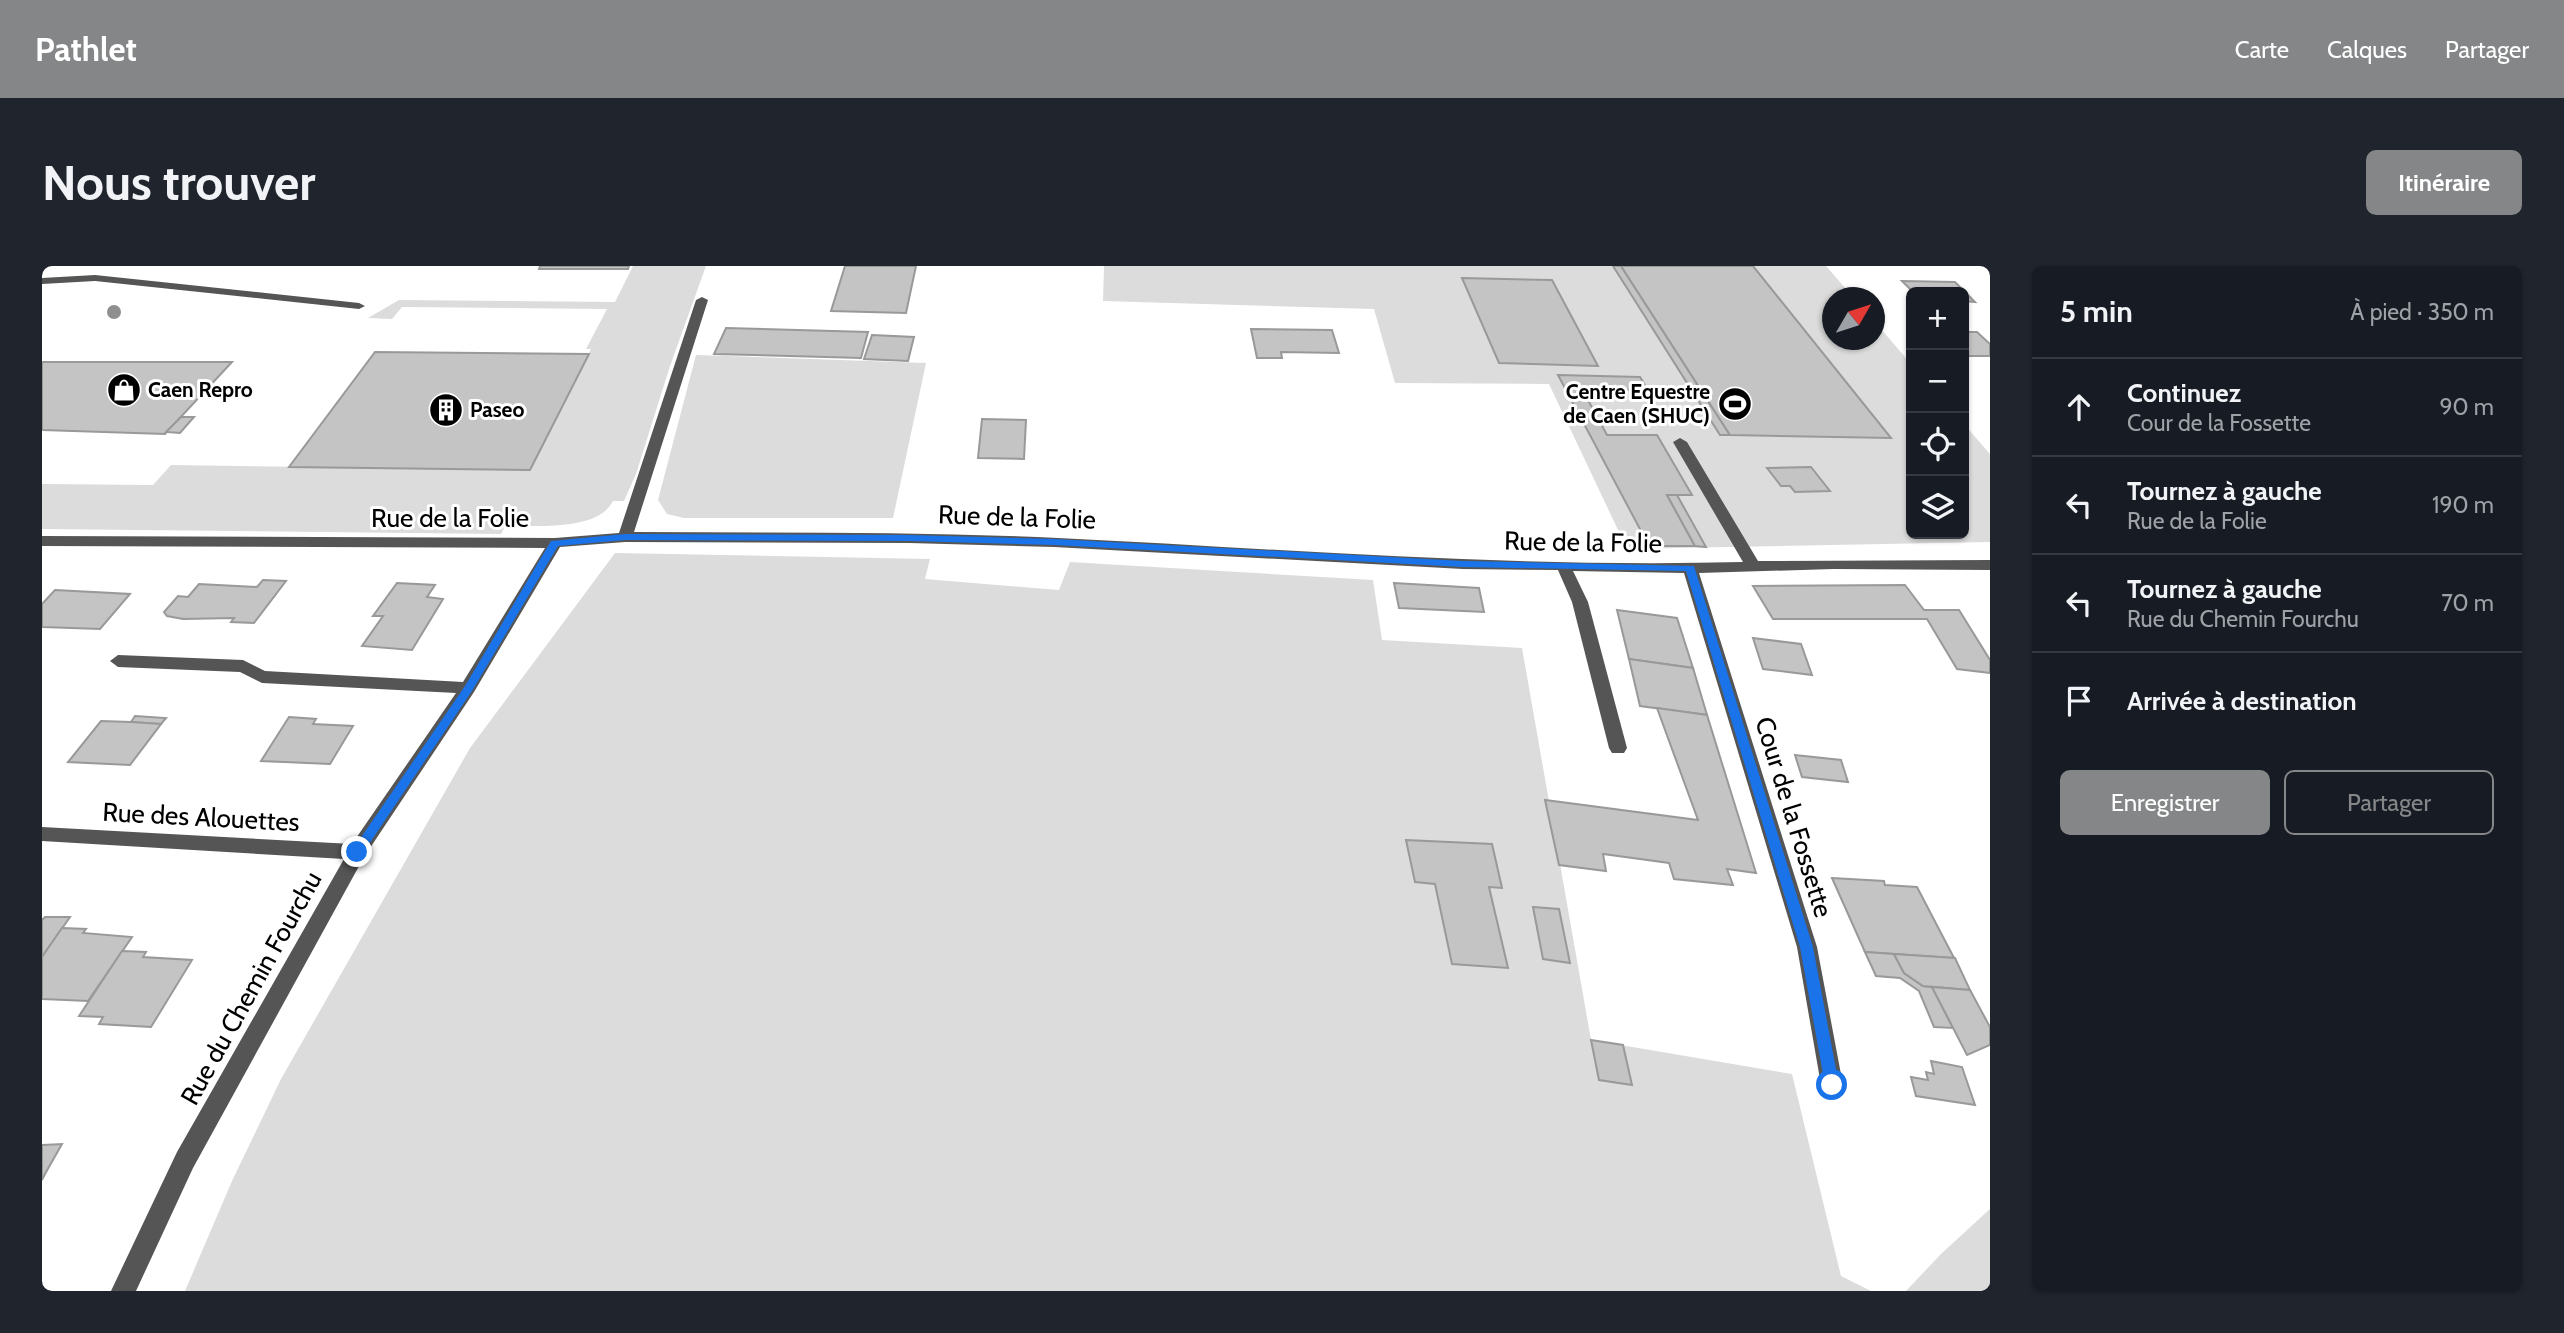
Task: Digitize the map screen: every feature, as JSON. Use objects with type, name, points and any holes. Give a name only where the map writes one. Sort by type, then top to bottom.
[{"type":"street","points":[[95,278],[108,266]]},
{"type":"street","points":[[42,281],[95,278],[359,306]]},
{"type":"street","points":[[625,537],[702,300]]},
{"type":"street","points":[[1680,442],[1753,566]]},
{"type":"street","name":"Rue de la Folie","points":[[42,541],[555,543],[625,537],[1027,541],[1463,564],[1690,568],[1990,565]]},
{"type":"street","name":"Rue du Chemin Fourchu","points":[[122,1291],[185,1160],[357,852],[468,688],[555,543]]},
{"type":"street","points":[[1563,566],[1580,603],[1618,748]]},
{"type":"street","name":"Cour de la Fossette","points":[[1690,568],[1807,947],[1832,1085]]},
{"type":"street","points":[[118,661],[243,666],[262,677],[468,688]]},
{"type":"street","name":"Rue des Alouettes","points":[[42,834],[357,852]]},
{"type":"shaded area","points":[[633,266],[706,266],[670,366],[636,474],[624,501],[613,501],[605,511],[594,518],[565,525],[505,526],[501,534],[42,529],[42,484],[153,485],[171,465],[530,470],[591,349],[586,349],[607,309],[402,307],[392,319],[368,318],[399,300],[615,302]]},
{"type":"shaded area","name":"Centre Equestre de Caen (SHUC)","points":[[1104,266],[1826,266],[1844,287],[1822,287],[1822,350],[1885,350],[1885,334],[1906,358],[1906,539],[1969,539],[1969,430],[1990,454],[1990,542],[1627,549],[1549,384],[1395,383],[1374,309],[1103,301]]},
{"type":"shaded area","points":[[696,355],[926,363],[893,518],[684,518],[667,514],[658,500]]},
{"type":"shaded area","points":[[615,553],[930,559],[925,579],[1059,590],[1070,562],[1373,580],[1382,640],[1522,648],[1591,1040],[1792,1074],[1841,1276],[1871,1291],[185,1291],[232,1181],[281,1079],[470,748]]},
{"type":"shaded area","points":[[1990,1209],[1990,1291],[1906,1291],[1941,1254]]},
{"type":"building","points":[[540,266],[629,266],[628,269],[539,269]]},
{"type":"building","points":[[845,266],[916,266],[906,313],[831,311]]},
{"type":"building","points":[[1613,266],[1621,266],[1730,435],[1720,435]]},
{"type":"building","points":[[1621,266],[1753,266],[1891,438],[1730,435]]},
{"type":"building","points":[[1462,278],[1552,280],[1598,366],[1499,363]]},
{"type":"building","points":[[1902,281],[1955,282],[1960,287],[1908,287]]},
{"type":"building","points":[[726,328],[868,332],[861,358],[714,354]]},
{"type":"building","points":[[1251,329],[1332,330],[1339,353],[1281,352],[1282,358],[1257,358]]},
{"type":"building","points":[[1969,332],[1977,332],[1990,344],[1990,356],[1969,356]]},
{"type":"building","points":[[872,335],[914,337],[908,361],[864,359]]},
{"type":"building","name":"Paseo","points":[[375,352],[589,354],[530,470],[289,467]]},
{"type":"building","name":"Caen Repro","points":[[42,362],[232,362],[165,434],[42,430]]},
{"type":"building","points":[[1558,375],[1640,377],[1648,390],[1582,389],[1607,435],[1657,435],[1692,495],[1667,495],[1695,546],[1649,546]]},
{"type":"building","points":[[181,417],[194,417],[180,433],[166,432]]},
{"type":"building","points":[[982,419],[1026,420],[1024,459],[978,458]]},
{"type":"building","points":[[1811,467],[1830,491],[1795,492],[1790,486],[1781,486],[1767,468]]},
{"type":"building","points":[[1667,495],[1677,495],[1706,547],[1695,546]]},
{"type":"building","points":[[263,580],[286,581],[254,623],[231,622],[234,618],[183,619],[167,616],[164,612],[178,596],[188,597],[199,584],[257,587]]},
{"type":"building","points":[[397,583],[435,585],[427,597],[443,599],[412,650],[362,646],[383,616],[373,616]]},
{"type":"building","points":[[1394,583],[1479,588],[1484,612],[1399,608]]},
{"type":"building","points":[[1905,585],[1924,610],[1959,610],[1990,660],[1990,673],[1957,669],[1927,619],[1773,619],[1753,586]]},
{"type":"building","points":[[55,590],[130,594],[100,629],[42,627],[42,604]]},
{"type":"building","points":[[1617,610],[1677,618],[1693,668],[1629,659]]},
{"type":"building","points":[[1753,638],[1801,644],[1812,675],[1763,669]]},
{"type":"building","points":[[1629,659],[1693,668],[1707,715],[1640,706]]},
{"type":"building","points":[[1657,708],[1707,715],[1756,873],[1727,869],[1733,885],[1674,879],[1669,863],[1603,854],[1606,871],[1559,865],[1545,800],[1698,820]]},
{"type":"building","points":[[135,716],[166,718],[161,724],[131,722]]},
{"type":"building","points":[[289,717],[316,719],[313,724],[353,726],[330,764],[261,761]]},
{"type":"building","points":[[101,721],[161,724],[130,765],[68,762]]},
{"type":"building","points":[[1795,755],[1841,760],[1848,782],[1802,777]]},
{"type":"building","points":[[1406,840],[1492,844],[1502,888],[1489,887],[1508,968],[1452,964],[1435,884],[1415,882]]},
{"type":"building","points":[[1832,878],[1884,881],[1885,885],[1917,887],[1954,958],[1865,952]]},
{"type":"building","points":[[1533,907],[1559,909],[1570,963],[1543,959]]},
{"type":"building","points":[[45,917],[70,917],[42,957],[42,920]]},
{"type":"building","points":[[62,928],[86,929],[83,933],[132,937],[88,1001],[42,999],[42,957]]},
{"type":"building","points":[[122,951],[146,952],[143,957],[192,960],[151,1027],[99,1024],[103,1017],[79,1016]]},
{"type":"building","points":[[1865,952],[1894,954],[1904,973],[1923,986],[1932,987],[1953,1028],[1934,1027],[1919,991],[1900,978],[1876,976]]},
{"type":"building","points":[[1894,954],[1955,958],[1970,990],[1923,986],[1904,973]]},
{"type":"building","points":[[1932,987],[1970,990],[1990,1027],[1990,1045],[1967,1055]]},
{"type":"building","points":[[1591,1040],[1623,1045],[1632,1085],[1599,1080]]},
{"type":"building","points":[[1931,1061],[1962,1067],[1975,1105],[1916,1096],[1911,1077],[1928,1080],[1926,1072],[1934,1074]]},
{"type":"building","points":[[62,1144],[45,1174],[42,1180],[42,1145]]},
{"type":"place","name":"Caen Repro","points":[[124,390]]},
{"type":"place","name":"Centre Equestre de Caen (SHUC)","points":[[1735,404]]},
{"type":"place","name":"Paseo","points":[[446,410]]},
{"type":"route","points":[[357,852],[468,688],[555,543],[625,537],[909,538],[1054,542],[1463,564],[1690,568],[1807,947],[1832,1085]]}]
